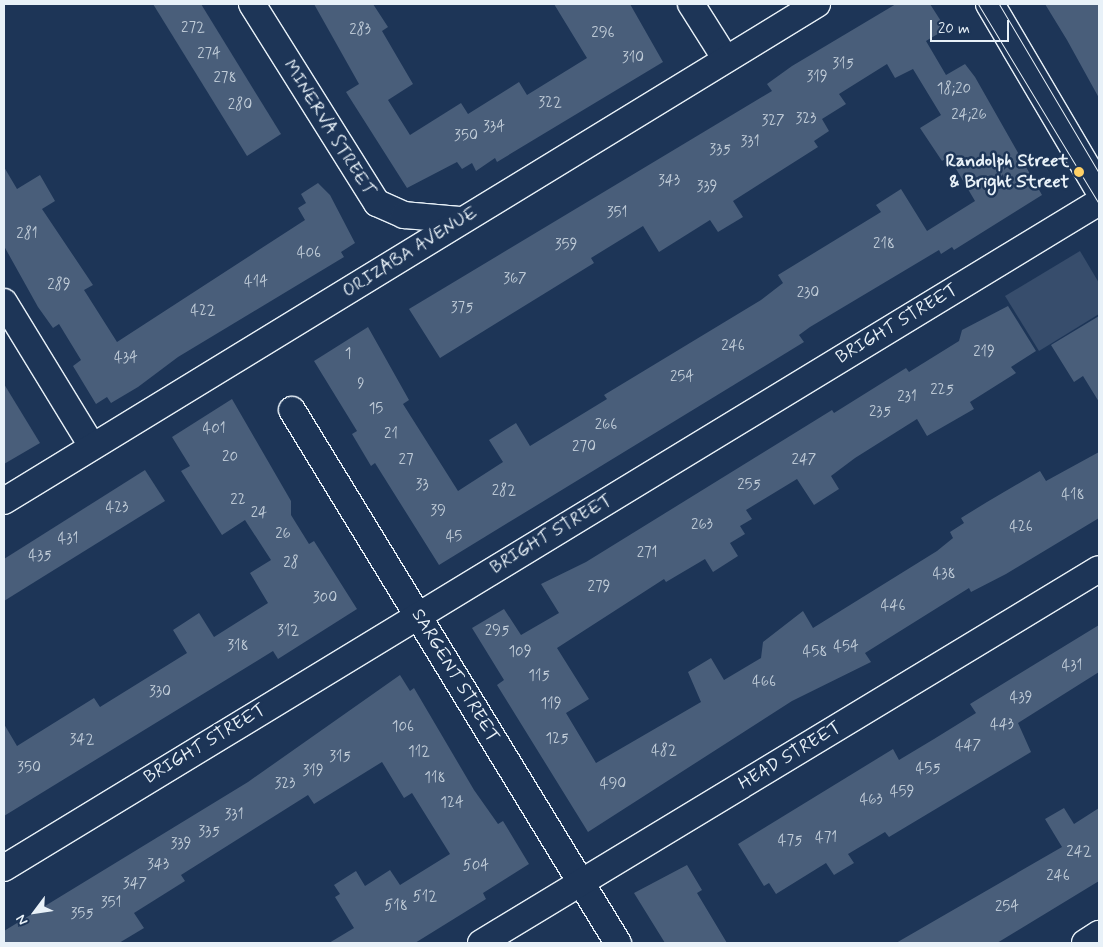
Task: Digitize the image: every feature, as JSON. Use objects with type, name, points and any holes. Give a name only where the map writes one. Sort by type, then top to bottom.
[{"type":"street","name":"MINERVA STREET","points":[[252,4],[377,203],[404,215],[461,220]]},
{"type":"street","points":[[691,4],[725,58]]},
{"type":"street","name":"ORIZABA AVENUE","points":[[4,501],[816,4]]},
{"type":"street","points":[[990,4],[1099,189]]},
{"type":"street","name":"BRIGHT STREET","points":[[4,868],[417,614],[1099,202]]},
{"type":"street","points":[[4,302],[92,446]]},
{"type":"street","name":"SARGENT STREET","points":[[292,410],[618,943]]},
{"type":"street","name":"HEAD STREET","points":[[481,943],[1099,570]]},
{"type":"street","points":[[1085,943],[1099,934]]},
{"type":"shaded area","points":[[1080,251],[1099,283],[1099,314],[1039,351],[1005,296]]},
{"type":"building","points":[[153,4],[201,4],[281,134],[247,156]]},
{"type":"building","points":[[314,4],[373,4],[388,27],[382,31],[413,84],[388,100],[410,135],[461,103],[468,114],[519,82],[527,95],[587,58],[554,4],[630,4],[663,62],[497,162],[495,158],[476,171],[472,163],[462,169],[457,162],[407,188],[346,92],[359,84]]},
{"type":"building","points":[[896,4],[930,4],[946,29],[926,41],[946,75],[965,64],[975,77],[1042,195],[954,250],[952,247],[941,254],[939,250],[810,327],[799,335],[804,342],[439,565],[375,463],[371,466],[352,434],[357,431],[314,361],[368,327],[409,400],[403,404],[458,491],[503,462],[489,440],[516,423],[530,446],[607,399],[604,395],[761,300],[783,283],[778,275],[881,212],[876,205],[901,189],[927,231],[975,201],[949,157],[942,161],[920,128],[941,115],[913,69],[895,78],[887,64],[839,94],[846,104],[822,119],[829,131],[814,141],[818,147],[733,201],[743,217],[718,232],[710,220],[659,252],[643,226],[591,258],[594,263],[440,358],[409,309],[772,91],[767,84],[792,66]]},
{"type":"building","points":[[1045,4],[1099,4],[1099,98],[1067,40]]},
{"type":"building","points":[[4,167],[17,189],[40,175],[55,201],[42,209],[93,285],[84,290],[117,342],[305,220],[298,208],[306,203],[301,194],[318,183],[330,195],[355,243],[341,252],[344,257],[178,357],[138,387],[111,403],[107,397],[96,404],[73,366],[81,360],[59,324],[53,328],[38,307],[4,246]]},
{"type":"building","points":[[1008,306],[1036,351],[1011,367],[1016,373],[970,402],[974,409],[927,436],[917,419],[855,458],[831,476],[839,489],[814,505],[797,479],[746,510],[752,519],[740,526],[745,534],[730,543],[738,556],[713,572],[705,559],[666,582],[664,579],[557,648],[589,699],[566,713],[596,763],[701,702],[688,672],[711,658],[724,680],[761,658],[763,642],[803,611],[813,628],[937,551],[953,538],[950,532],[964,523],[961,518],[987,502],[1040,471],[1046,481],[1099,452],[1099,518],[1006,574],[971,592],[969,588],[865,653],[871,662],[792,701],[588,832],[497,685],[504,680],[472,628],[504,609],[521,635],[559,613],[541,584],[586,562],[832,410],[834,413],[906,368],[909,372],[959,341],[962,330]]},
{"type":"building","points":[[1099,316],[1099,402],[1083,376],[1074,382],[1051,345]]},
{"type":"building","points":[[4,384],[40,443],[4,464]]},
{"type":"building","points":[[232,399],[291,501],[291,515],[309,544],[314,541],[357,609],[278,659],[273,651],[4,816],[4,724],[17,746],[94,698],[100,707],[187,653],[173,630],[199,613],[214,637],[268,603],[250,573],[271,560],[245,520],[222,535],[181,471],[190,466],[172,437]]},
{"type":"building","points":[[145,470],[165,501],[4,601],[4,559]]},
{"type":"building","points":[[1099,625],[1099,672],[1018,723],[1031,752],[889,837],[885,832],[848,854],[854,863],[834,875],[826,863],[776,894],[769,883],[764,886],[738,844],[893,749],[899,760],[934,739],[976,713],[970,704]]},
{"type":"building","points":[[400,675],[410,691],[414,688],[474,790],[498,824],[503,821],[529,864],[483,893],[486,899],[415,943],[329,943],[354,928],[335,897],[340,894],[334,885],[356,871],[365,886],[390,870],[400,885],[450,854],[412,793],[404,798],[382,762],[314,804],[308,795],[181,875],[185,881],[134,913],[144,928],[119,943],[4,943],[4,931],[248,782]]},
{"type":"building","points":[[1064,808],[1074,824],[1099,808],[1099,881],[997,943],[896,943],[1062,847],[1045,819]]},
{"type":"building","points":[[687,865],[702,890],[697,893],[727,943],[665,943],[634,893]]},
{"type":"tram line","points":[[978,4],[1099,204]]},
{"type":"tram line","points":[[999,4],[1099,173]]},
{"type":"place","name":"Randolph Street & Bright Street","points":[[1079,172]]}]
